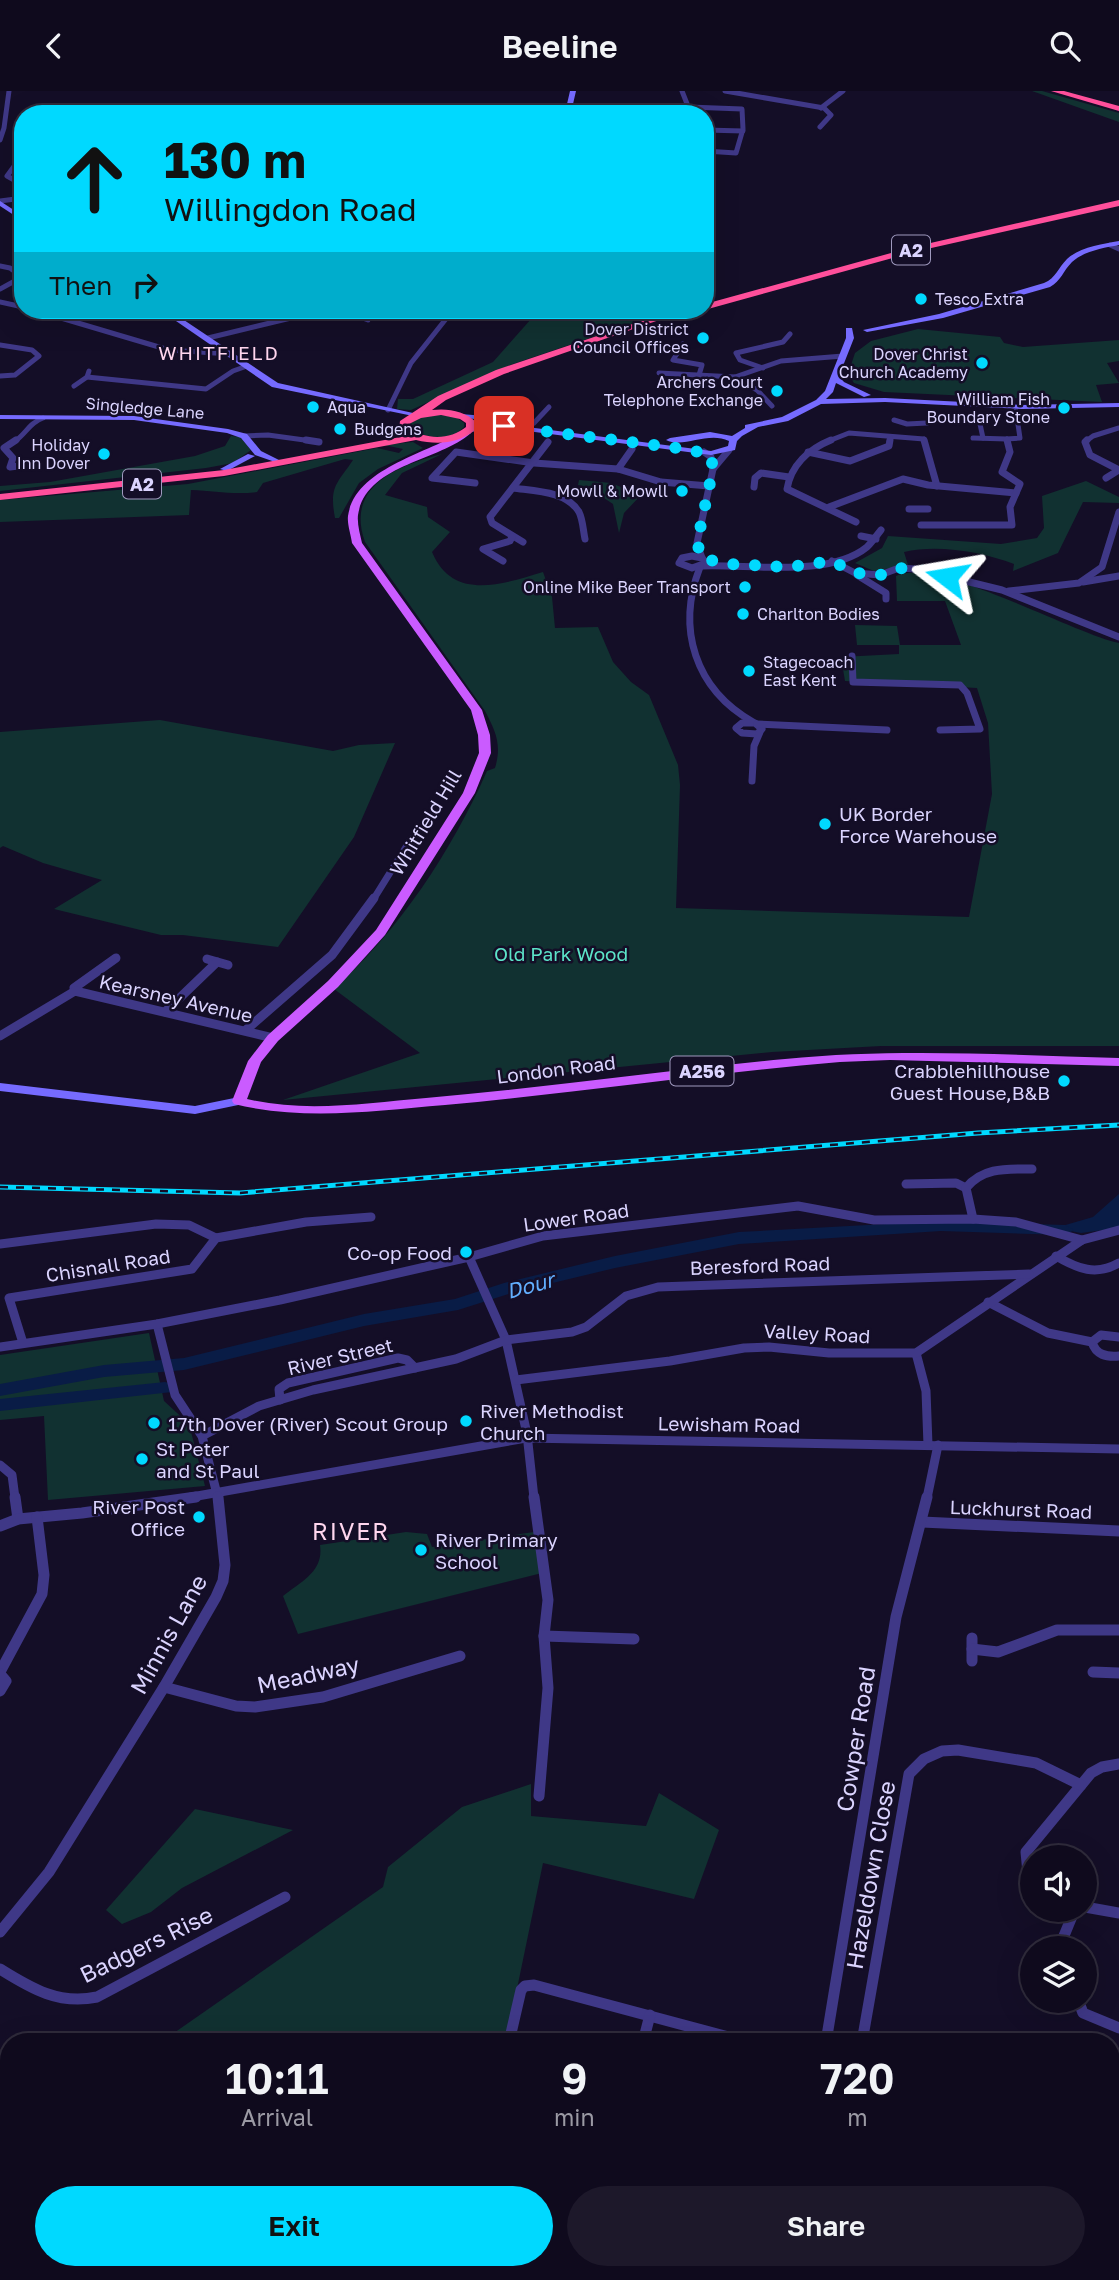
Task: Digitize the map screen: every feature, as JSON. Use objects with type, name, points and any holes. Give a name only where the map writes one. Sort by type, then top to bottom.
[{"type":"highway","points":[[1055,91],[1119,107]]},
{"type":"highway","points":[[1067,91],[1119,107]]},
{"type":"highway","name":"A2","points":[[714,303],[881,257],[1119,201]]},
{"type":"highway","name":"A2","points":[[714,302],[863,257],[1025,218],[1119,201]]},
{"type":"highway","points":[[419,414],[445,404],[517,365],[656,319]]},
{"type":"highway","points":[[445,404],[471,422],[468,431],[448,438],[421,438],[403,427],[419,414],[488,382],[671,319]]},
{"type":"highway","name":"A2","points":[[0,496],[224,468],[256,456],[279,462],[380,439],[403,427]]},
{"type":"highway","name":"A2","points":[[0,496],[122,486],[421,438]]},
{"type":"main road","name":"Whitfield Hill","points":[[239,1101],[255,1061],[273,1038],[333,984],[381,932],[469,793],[485,753],[484,735],[475,710],[357,543],[351,519],[354,507],[366,488],[387,471],[450,445],[468,431]]},
{"type":"main road","points":[[421,438],[436,446],[426,455]]},
{"type":"main road","name":"London Road","points":[[239,1101],[287,1112],[363,1107],[840,1058],[890,1056],[1119,1062]]},
{"type":"street","points":[[0,139],[9,91]]},
{"type":"street","points":[[725,91],[758,94],[777,101],[821,109],[831,115],[820,127]]},
{"type":"street","points":[[821,109],[843,91]]},
{"type":"street","points":[[792,102],[798,97]]},
{"type":"street","points":[[768,101],[792,102],[806,106]]},
{"type":"street","points":[[714,109],[740,107],[743,131],[736,153],[714,152]]},
{"type":"street","points":[[714,130],[743,131]]},
{"type":"street","points":[[14,166],[7,176],[14,180]]},
{"type":"street","points":[[819,403],[829,391],[858,328],[940,316],[1047,285],[1059,278],[1073,258],[1087,251],[1119,243]]},
{"type":"street","points":[[1110,245],[1119,249]]},
{"type":"street","points":[[64,319],[169,350],[230,354]]},
{"type":"street","points":[[178,319],[264,379],[282,387],[419,414]]},
{"type":"street","points":[[208,338],[287,319]]},
{"type":"street","points":[[388,410],[411,363],[446,319]]},
{"type":"street","points":[[764,368],[740,360],[736,353],[783,342],[790,334]]},
{"type":"street","points":[[683,344],[673,360],[702,365],[699,375]]},
{"type":"street","points":[[0,345],[32,350],[39,356],[15,375],[0,376]]},
{"type":"street","points":[[659,373],[735,377],[789,360],[843,356]]},
{"type":"street","points":[[820,359],[839,366]]},
{"type":"street","points":[[74,386],[88,374],[206,389],[233,371],[247,366]]},
{"type":"street","points":[[735,377],[757,390],[772,406]]},
{"type":"street","points":[[836,377],[852,391],[885,400]]},
{"type":"street","points":[[463,416],[641,438],[688,440],[785,419],[819,403],[885,400],[968,402],[1004,406],[1008,411],[1119,405]]},
{"type":"street","points":[[373,406],[393,401]]},
{"type":"street","points":[[534,423],[548,407]]},
{"type":"street","points":[[973,438],[1020,439],[1019,409]]},
{"type":"street","points":[[388,410],[403,427]]},
{"type":"street","name":"Singledge Lane","points":[[0,417],[134,418],[228,431],[244,436],[268,435],[319,442]]},
{"type":"street","points":[[10,467],[13,458],[2,448],[23,436],[32,422],[43,418]]},
{"type":"street","points":[[894,421],[907,424],[927,423]]},
{"type":"street","points":[[907,424],[909,437]]},
{"type":"street","points":[[980,424],[983,438]]},
{"type":"street","points":[[468,431],[504,426],[704,452],[729,450]]},
{"type":"street","points":[[733,440],[755,426]]},
{"type":"street","points":[[1119,428],[1106,430],[1086,442],[1090,455],[1119,470]]},
{"type":"street","points":[[856,522],[787,489],[789,477],[811,448],[849,433],[909,437],[926,441],[937,486]]},
{"type":"street","points":[[710,434],[733,440]]},
{"type":"street","points":[[244,436],[256,456]]},
{"type":"street","points":[[808,452],[850,461],[889,446],[890,437]]},
{"type":"street","points":[[921,525],[1012,525],[1010,507],[1020,484],[1002,468],[1010,452],[1007,439]]},
{"type":"street","points":[[688,440],[688,445],[693,450]]},
{"type":"street","points":[[713,469],[734,446],[733,440]]},
{"type":"street","points":[[523,542],[492,523],[490,517],[548,442]]},
{"type":"street","points":[[618,469],[632,449]]},
{"type":"street","points":[[475,483],[432,478],[456,452],[534,463],[618,469],[661,482],[709,486]]},
{"type":"street","points":[[704,452],[711,457],[713,469],[697,543],[702,563],[693,580],[690,618],[692,646],[704,673],[731,710],[739,731],[754,750]]},
{"type":"street","points":[[0,468],[27,465]]},
{"type":"street","points":[[1106,478],[1119,470]]},
{"type":"street","points":[[754,487],[759,471],[789,477]]},
{"type":"street","points":[[829,507],[898,480],[909,479],[937,486],[1016,493]]},
{"type":"street","points":[[513,488],[548,493],[573,504],[579,513],[585,539]]},
{"type":"street","points":[[909,509],[928,509]]},
{"type":"street","points":[[917,532],[921,525],[919,510]]},
{"type":"street","points":[[1079,583],[1102,567],[1119,512]]},
{"type":"street","points":[[682,566],[702,563],[789,567],[832,561],[854,554],[876,539],[881,530]]},
{"type":"street","points":[[861,536],[876,539]]},
{"type":"street","points":[[503,561],[483,549],[510,541],[512,537]]},
{"type":"street","points":[[693,580],[688,570],[679,562],[697,543]]},
{"type":"street","points":[[684,557],[702,563]]},
{"type":"street","points":[[832,561],[886,593],[886,599]]},
{"type":"street","points":[[1102,567],[1119,574]]},
{"type":"street","points":[[855,573],[880,575],[899,568],[916,569],[1002,590],[1119,637]]},
{"type":"street","points":[[1002,590],[1079,583],[1119,574]]},
{"type":"street","points":[[1032,603],[1030,596],[1049,587]]},
{"type":"street","points":[[852,656],[853,681],[961,685],[967,693],[980,729],[940,730]]},
{"type":"street","points":[[731,710],[758,727]]},
{"type":"street","points":[[739,731],[742,723],[758,727]]},
{"type":"street","points":[[752,781],[758,727]]},
{"type":"street","points":[[739,731],[758,727],[887,730]]},
{"type":"street","name":"Whitfield Hill","points":[[246,1030],[332,955],[358,923],[411,839]]},
{"type":"street","points":[[75,991],[74,988],[116,957]]},
{"type":"street","points":[[207,959],[228,964]]},
{"type":"street","points":[[165,1012],[217,962]]},
{"type":"street","name":"Kearsney Avenue","points":[[0,1036],[75,991],[273,1038]]},
{"type":"street","name":"London Road","points":[[0,1087],[195,1110],[239,1101]]},
{"type":"street","points":[[973,1219],[966,1188],[973,1178],[984,1172],[1032,1169]]},
{"type":"street","points":[[906,1184],[956,1183],[966,1188]]},
{"type":"street","name":"Lower Road","points":[[0,1347],[157,1324],[280,1300],[469,1257],[543,1236],[798,1206],[896,1222],[973,1219],[1033,1226],[1082,1240]]},
{"type":"street","points":[[0,1244],[156,1224],[189,1225],[216,1238],[306,1222],[370,1217]]},
{"type":"street","points":[[916,1353],[1082,1240],[1119,1230]]},
{"type":"street","name":"Chisnall Road","points":[[23,1343],[9,1298],[192,1269],[216,1238]]},
{"type":"street","points":[[469,1257],[495,1311],[516,1380],[545,1563],[548,1600],[544,1636],[548,1688],[539,1796]]},
{"type":"street","points":[[1056,1257],[1091,1273],[1107,1271],[1119,1263]]},
{"type":"street","name":"Beresford Road","points":[[506,1340],[572,1332],[586,1327],[626,1296],[658,1287],[1029,1274]]},
{"type":"street","points":[[988,1302],[1048,1333],[1092,1342],[1101,1335],[1119,1337]]},
{"type":"street","name":"Minnis Lane","points":[[0,1932],[49,1872],[164,1687],[223,1581],[225,1565],[218,1495],[202,1436],[175,1395],[157,1324]]},
{"type":"street","name":"River Street","points":[[202,1436],[259,1406],[456,1359],[506,1340]]},
{"type":"street","points":[[1092,1342],[1097,1352],[1104,1356],[1119,1356]]},
{"type":"street","name":"Valley Road","points":[[516,1380],[670,1361],[744,1348],[769,1347],[829,1353],[916,1353]]},
{"type":"street","name":"Cowper Road","points":[[827,2033],[896,1617],[922,1522],[933,1445],[928,1402],[916,1353]]},
{"type":"street","name":"Lewisham Road","points":[[18,1518],[218,1495],[455,1447],[526,1438],[1119,1449]]},
{"type":"street","points":[[0,1465],[12,1475],[18,1518],[0,1526]]},
{"type":"street","points":[[0,1691],[6,1681],[0,1673],[42,1594],[44,1575],[37,1517]]},
{"type":"street","name":"Luckhurst Road","points":[[922,1522],[1119,1531]]},
{"type":"street","points":[[972,1649],[998,1652],[1057,1630],[1119,1630]]},
{"type":"street","points":[[544,1636],[634,1639]]},
{"type":"street","name":"Meadway","points":[[164,1687],[236,1706],[255,1707],[323,1697],[460,1656]]},
{"type":"street","points":[[1093,1672],[1119,1673]]},
{"type":"street","name":"Hazeldown Close","points":[[864,2033],[909,1774],[924,1759],[942,1751],[958,1750],[1036,1763],[1081,1785]]},
{"type":"street","points":[[1033,1845],[1091,1773],[1102,1767],[1119,1764]]},
{"type":"street","name":"Badgers Rise","points":[[0,1969],[46,1996],[69,2001],[97,1997],[268,1900],[285,1897]]},
{"type":"street","points":[[1097,1909],[1119,1913]]},
{"type":"street","points":[[511,2033],[521,1990],[529,1985],[715,2033]]},
{"type":"street","points":[[1083,2013],[1119,2028]]},
{"type":"street","points":[[645,2033],[650,2015]]},
{"type":"green space","points":[[1032,91],[1042,91],[1119,113],[1119,122]]},
{"type":"green space","points":[[531,319],[646,319],[510,365],[411,410],[397,409],[398,399],[413,399],[493,362]]},
{"type":"green space","name":"Dover Christ Church Academy","points":[[918,329],[1000,337],[1004,343],[1023,347],[1119,340],[1119,361],[1107,363],[1119,383],[1096,385],[1102,402],[884,392],[854,383],[848,374],[855,353],[871,341]]},
{"type":"green space","points":[[440,415],[456,417],[464,423],[464,427],[445,437],[423,435],[410,429],[409,425],[417,418]]},
{"type":"green space","points":[[231,436],[240,437],[251,450],[233,463],[0,491],[0,486],[50,482],[195,456],[225,446]]},
{"type":"green space","points":[[413,442],[423,448],[378,469],[359,483],[339,518],[335,518],[334,492],[353,460],[345,459],[263,483],[257,492],[191,490],[189,515],[0,522],[0,500],[188,484],[377,448],[399,453],[403,449],[384,445]]},
{"type":"green space","name":"Old Park Wood","points":[[442,454],[402,473],[385,495],[427,507],[428,517],[450,532],[432,552],[441,568],[453,578],[480,585],[512,581],[543,572],[552,597],[555,628],[598,627],[613,662],[631,682],[649,695],[678,765],[680,785],[676,908],[969,917],[992,794],[988,723],[977,688],[845,681],[841,657],[899,654],[899,645],[857,645],[855,625],[897,626],[900,645],[961,645],[945,601],[897,601],[896,576],[915,573],[971,586],[1119,643],[1119,1046],[881,1046],[772,1052],[283,1100],[420,1053],[334,989],[381,941],[422,888],[457,831],[487,771],[495,768],[497,760],[497,739],[485,711],[365,542],[361,523],[362,506],[379,481],[408,465]]},
{"type":"green space","points":[[579,480],[611,483],[641,495],[624,513],[619,533],[613,504],[589,488],[578,485]]},
{"type":"green space","points":[[1086,481],[1119,497],[1119,503],[1083,502],[1058,553],[1013,571],[1014,564],[974,553],[945,549],[904,552],[908,565],[874,571],[855,563],[882,548],[888,536],[1001,544],[1037,538],[1044,528],[1042,496]]},
{"type":"green space","points":[[160,720],[333,751],[359,745],[395,743],[354,837],[278,947],[183,935],[161,935],[54,909],[102,880],[43,863],[3,846],[0,848],[0,732]]},
{"type":"green space","points":[[149,1333],[164,1401],[189,1424],[205,1486],[48,1500],[44,1416],[0,1420],[0,1355]]},
{"type":"green space","points":[[406,1532],[427,1534],[432,1547],[534,1532],[542,1573],[298,1634],[283,1596],[315,1569],[319,1562],[320,1545]]},
{"type":"green space","points":[[531,1784],[531,1816],[646,1826],[659,1793],[719,1830],[694,1899],[543,1863],[508,2033],[174,2033],[383,1887],[388,1867],[462,1807]]},
{"type":"green space","points":[[195,1809],[293,1830],[182,1888],[151,1912],[122,1924],[106,1910]]},
{"type":"water","points":[[1119,1194],[1119,1228],[1081,1233],[1065,1230],[1062,1226],[1093,1217]]},
{"type":"waterway","name":"Dour","points":[[0,1390],[104,1371],[184,1364],[364,1320],[458,1304],[510,1287],[615,1262],[739,1238],[941,1226],[1065,1230]]},
{"type":"waterway","name":"Dour","points":[[0,1405],[165,1388]]},
{"type":"railway","points":[[0,1187],[240,1193],[978,1133],[1119,1125]]},
{"type":"place","name":"Tesco Extra","points":[[921,299]]},
{"type":"place","name":"Dover District Council Offices","points":[[703,338]]},
{"type":"place","name":"Dover Christ Church Academy","points":[[982,363]]},
{"type":"place","name":"Archers Court Telephone Exchange","points":[[777,391]]},
{"type":"place","name":"Aqua","points":[[313,407]]},
{"type":"place","name":"William Fish Boundary Stone","points":[[1064,408]]},
{"type":"place","name":"Budgens","points":[[340,429]]},
{"type":"place","name":"Holiday Inn Dover","points":[[104,454]]},
{"type":"place","name":"Mowll & Mowll","points":[[682,491]]},
{"type":"place","name":"Online Mike Beer Transport","points":[[745,587]]},
{"type":"place","name":"Charlton Bodies","points":[[743,614]]},
{"type":"place","name":"Stagecoach East Kent","points":[[749,671]]},
{"type":"place","name":"UK Border Force Warehouse","points":[[825,824]]},
{"type":"place","name":"Crabblehillhouse Guest House,B&B","points":[[1064,1081]]},
{"type":"place","name":"Co-op Food","points":[[466,1252]]},
{"type":"place","name":"River Methodist Church","points":[[466,1421]]},
{"type":"place","name":"17th Dover (River) Scout Group","points":[[154,1423]]},
{"type":"place","name":"St Peter and St Paul","points":[[142,1459]]},
{"type":"place","name":"River Post Office","points":[[199,1517]]},
{"type":"place","name":"River Primary School","points":[[421,1550]]},
{"type":"district","name":"WHITFIELD","points":[[219,352]]},
{"type":"district","name":"RIVER","points":[[351,1531]]},
{"type":"route","points":[[504,426],[704,452],[713,460],[713,469],[697,543],[699,553],[704,559],[727,564],[789,567],[832,561],[855,573],[867,575],[880,575],[899,568],[916,569],[947,577]]}]
